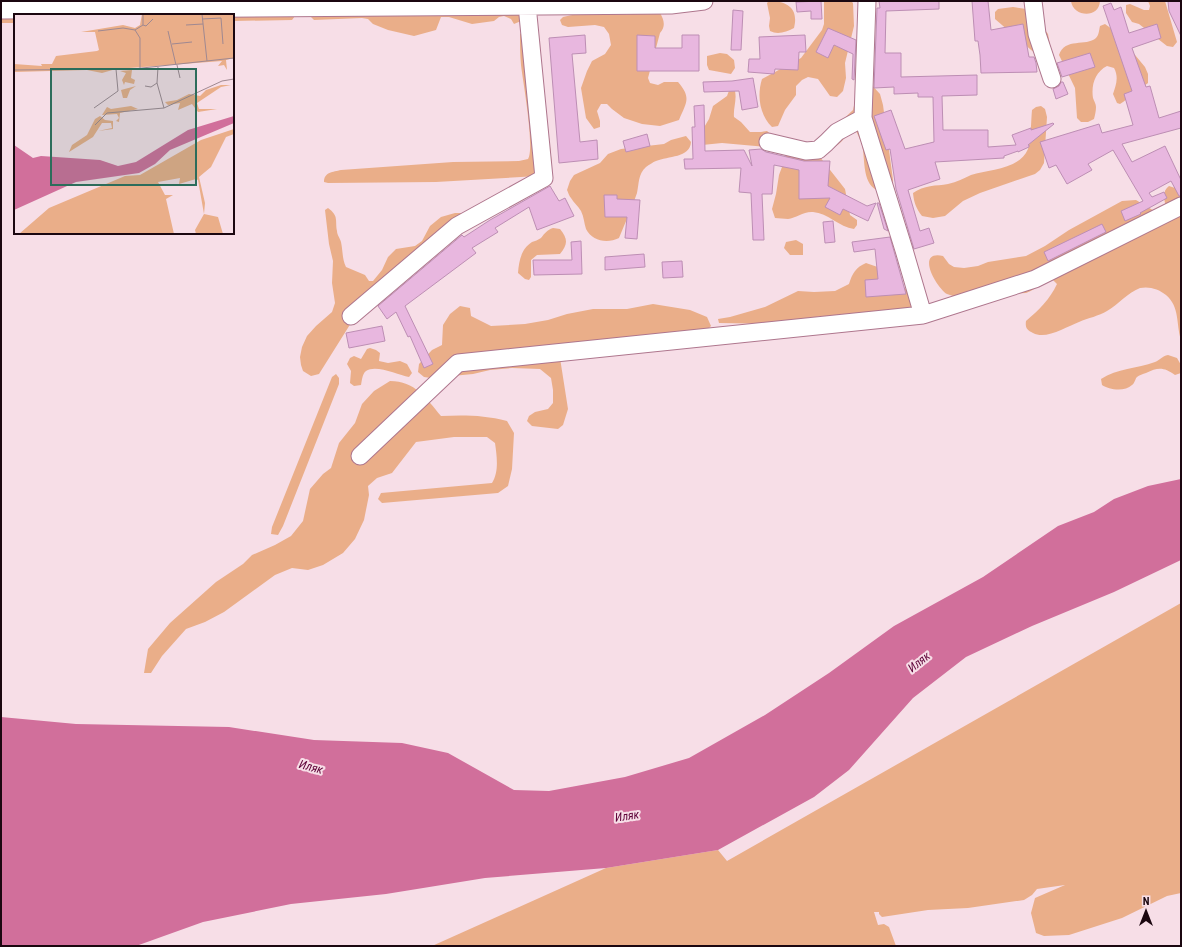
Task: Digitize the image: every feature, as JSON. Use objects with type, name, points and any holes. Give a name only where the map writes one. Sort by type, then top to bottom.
[{"type":"street","points":[[1,10],[671,5],[704,1]]},
{"type":"street","points":[[867,1],[863,118],[904,250],[922,315]]},
{"type":"street","points":[[1033,1],[1037,34],[1052,79]]},
{"type":"street","points":[[351,316],[457,226],[544,178],[527,5]]},
{"type":"street","points":[[768,142],[806,151],[818,150],[837,132],[863,118]]},
{"type":"street","points":[[360,456],[458,363],[922,315],[1035,279],[1181,206]]},
{"type":"shaded area","points":[[1,1],[704,1],[533,5],[521,21],[514,24],[511,19],[504,16],[499,17],[494,21],[472,24],[449,17],[441,17],[436,30],[414,36],[388,30],[373,24],[368,19],[314,20],[309,13],[295,16],[292,20],[234,21],[234,14],[14,14],[14,23],[1,23]]},
{"type":"shaded area","points":[[769,1],[781,2],[790,7],[795,15],[794,28],[788,31],[776,33],[770,31],[770,18],[767,3]]},
{"type":"shaded area","points":[[824,1],[851,1],[853,3],[854,26],[845,63],[846,78],[843,91],[837,97],[830,96],[818,79],[808,77],[802,80],[796,86],[796,95],[785,110],[778,126],[772,127],[764,116],[760,104],[760,85],[762,79],[801,58],[822,30],[824,24]]},
{"type":"shaded area","points":[[1071,1],[1100,1],[1099,7],[1095,11],[1086,14],[1076,10]]},
{"type":"shaded area","points":[[1148,1],[1165,1],[1177,42],[1173,47],[1167,46],[1139,24],[1132,22],[1126,13],[1126,5],[1130,4],[1144,10],[1149,10],[1150,6]]},
{"type":"shaded area","points":[[1013,7],[1026,9],[1042,26],[1048,34],[1050,45],[1048,53],[1037,55],[995,19],[995,12],[998,9]]},
{"type":"shaded area","points":[[653,12],[660,13],[664,25],[660,33],[648,78],[650,83],[658,85],[664,82],[678,82],[685,92],[686,97],[685,105],[679,120],[660,126],[642,124],[624,118],[607,104],[601,104],[597,111],[600,127],[594,129],[586,118],[581,88],[592,61],[605,54],[611,45],[609,34],[604,27],[595,25],[568,27],[562,25],[560,20],[563,17],[596,13],[642,14]]},
{"type":"shaded area","points":[[1105,24],[1116,32],[1145,67],[1148,74],[1148,83],[1120,104],[1117,103],[1113,94],[1116,81],[1116,71],[1114,68],[1107,66],[1099,72],[1093,84],[1093,98],[1096,107],[1094,119],[1088,122],[1081,122],[1077,118],[1075,88],[1059,55],[1062,49],[1066,46],[1092,41],[1096,38],[1100,26]]},
{"type":"shaded area","points":[[525,30],[538,37],[552,165],[549,173],[538,176],[436,182],[324,182],[327,174],[341,170],[453,162],[519,161],[528,159],[530,142],[520,50],[520,34]]},
{"type":"shaded area","points":[[720,53],[727,54],[734,60],[735,68],[731,74],[709,70],[707,65],[707,56]]},
{"type":"shaded area","points":[[868,81],[880,94],[883,105],[893,180],[892,186],[883,192],[876,190],[868,181],[866,176],[863,147],[856,131],[849,134],[839,144],[832,148],[834,128],[853,110],[858,87]]},
{"type":"shaded area","points":[[730,88],[734,88],[735,92],[734,117],[750,132],[767,131],[774,137],[768,147],[722,143],[702,145],[696,141],[709,119],[713,106],[727,96]]},
{"type":"shaded area","points":[[1041,106],[1045,109],[1047,117],[1044,163],[1040,170],[1035,174],[980,193],[963,201],[945,216],[933,218],[922,216],[914,200],[913,193],[917,190],[926,187],[948,184],[971,175],[1003,168],[1018,161],[1024,156],[1029,145],[1032,110]]},
{"type":"shaded area","points":[[686,136],[691,142],[687,151],[678,156],[655,161],[643,170],[640,176],[635,199],[619,238],[605,241],[596,239],[592,236],[586,229],[581,211],[570,197],[567,190],[574,175],[600,163],[608,154],[621,149],[664,144],[671,140]]},
{"type":"shaded area","points":[[791,143],[816,152],[845,189],[850,215],[857,220],[857,225],[854,229],[843,226],[824,215],[813,212],[788,219],[775,218],[772,209],[779,175]]},
{"type":"shaded area","points":[[1169,186],[1181,190],[1181,209],[1166,207],[1164,193]]},
{"type":"shaded area","points":[[1136,200],[1156,212],[1181,216],[1181,340],[1174,305],[1166,295],[1154,288],[1140,288],[1104,313],[1050,334],[1038,335],[1028,330],[1026,327],[1026,321],[1051,295],[1057,284],[1052,279],[1026,293],[953,296],[947,294],[943,290],[930,270],[930,258],[935,256],[943,256],[949,264],[954,267],[964,268],[978,266],[988,262],[1026,256],[1122,201]]},
{"type":"shaded area","points":[[328,208],[334,213],[336,218],[337,232],[341,242],[346,267],[365,275],[369,281],[373,281],[382,270],[388,257],[396,249],[415,246],[422,241],[430,226],[441,217],[455,213],[467,213],[351,323],[319,374],[311,376],[303,371],[301,365],[300,357],[302,347],[307,336],[332,312],[335,303],[332,283],[333,261],[329,244],[325,210]]},
{"type":"shaded area","points":[[553,228],[560,229],[566,239],[566,244],[560,254],[537,255],[531,260],[531,277],[529,280],[525,279],[518,273],[520,260],[525,248]]},
{"type":"shaded area","points":[[796,240],[803,244],[803,255],[790,255],[784,248],[786,242]]},
{"type":"shaded area","points":[[866,263],[889,271],[915,299],[916,307],[909,312],[822,316],[776,324],[719,323],[718,319],[765,307],[798,291],[835,291],[849,284],[855,271]]},
{"type":"shaded area","points":[[653,304],[690,310],[707,317],[711,326],[705,332],[560,358],[568,409],[563,425],[558,429],[532,426],[527,421],[529,416],[535,412],[548,409],[553,403],[551,378],[540,369],[512,368],[431,378],[424,377],[418,372],[419,364],[432,350],[442,345],[443,325],[450,314],[460,306],[470,308],[471,316],[491,326],[525,324],[593,309],[627,309]]},
{"type":"shaded area","points":[[370,348],[380,353],[379,361],[388,363],[400,361],[407,364],[412,373],[409,377],[381,369],[370,369],[364,374],[361,385],[354,386],[350,383],[351,371],[347,364],[350,358],[354,356],[361,359],[367,349]]},
{"type":"shaded area","points":[[1168,355],[1177,358],[1181,365],[1181,373],[1175,375],[1164,369],[1150,371],[1136,378],[1133,384],[1125,389],[1113,389],[1102,385],[1101,379],[1107,375],[1155,362]]},
{"type":"shaded area","points":[[336,374],[339,378],[339,384],[283,526],[278,535],[271,534],[272,527],[332,377]]},
{"type":"shaded area","points":[[390,381],[399,382],[413,387],[425,397],[441,416],[474,416],[507,421],[514,433],[512,469],[508,486],[498,493],[382,503],[378,499],[381,493],[492,483],[496,474],[497,464],[495,443],[487,437],[454,437],[416,442],[392,473],[377,478],[368,486],[369,495],[364,520],[355,539],[343,553],[323,565],[308,570],[292,568],[275,575],[224,612],[205,622],[186,629],[162,656],[151,673],[144,673],[148,649],[170,623],[216,582],[243,564],[252,555],[291,536],[303,521],[310,489],[323,474],[331,468],[339,443],[355,423],[362,404],[374,391]]},
{"type":"shaded area","points":[[1181,603],[1181,893],[1167,896],[1122,918],[1069,935],[1044,936],[1036,933],[1031,913],[1035,898],[1065,885],[1037,889],[1032,895],[1024,900],[968,908],[928,910],[882,917],[879,912],[874,912],[878,925],[884,924],[889,927],[896,946],[432,946],[606,868],[718,850],[727,861]]},
{"type":"water","name":"Иляк","points":[[1181,479],[1181,560],[1114,592],[1032,626],[966,657],[913,698],[849,770],[814,797],[718,850],[606,868],[485,878],[386,894],[291,904],[203,922],[136,946],[1,946],[1,717],[76,724],[229,727],[314,740],[402,743],[448,753],[514,790],[549,791],[625,777],[689,758],[765,715],[829,673],[894,626],[983,577],[1058,526],[1094,512],[1114,499],[1148,486]]},
{"type":"building","points":[[821,1],[822,19],[811,19],[811,11],[797,12],[796,2]]},
{"type":"building","points":[[879,1],[939,1],[939,9],[886,11],[885,53],[901,53],[901,77],[977,75],[977,95],[942,96],[943,130],[988,130],[988,147],[1016,145],[1012,135],[1031,128],[1031,130],[1053,123],[1054,124],[1028,145],[1029,147],[1004,156],[1004,158],[935,162],[940,179],[908,190],[920,231],[929,228],[934,243],[914,249],[896,189],[890,149],[886,150],[874,116],[891,110],[905,149],[934,142],[933,97],[918,97],[918,93],[894,94],[894,87],[874,88],[877,8],[880,8]]},
{"type":"building","points":[[972,1],[988,1],[991,30],[1023,24],[1029,57],[1034,57],[1037,72],[981,73],[978,41],[975,41]]},
{"type":"building","points":[[1168,1],[1181,1],[1181,36],[1169,11]]},
{"type":"building","points":[[1111,3],[1114,10],[1121,7],[1129,33],[1157,24],[1161,38],[1132,48],[1146,87],[1150,86],[1159,118],[1181,111],[1181,128],[1122,144],[1132,162],[1165,146],[1181,180],[1181,196],[1179,196],[1171,181],[1149,193],[1152,197],[1164,192],[1167,198],[1140,213],[1141,214],[1125,221],[1121,211],[1143,201],[1113,150],[1088,164],[1092,170],[1067,184],[1056,165],[1049,168],[1040,142],[1099,124],[1102,133],[1133,125],[1124,94],[1132,91],[1103,6]]},
{"type":"building","points":[[733,10],[743,11],[741,50],[731,50]]},
{"type":"building","points":[[828,28],[856,40],[854,80],[852,79],[853,54],[834,45],[828,58],[816,52]]},
{"type":"building","points":[[585,35],[586,53],[572,54],[580,142],[597,140],[598,159],[559,163],[549,38]]},
{"type":"building","points":[[637,35],[655,36],[655,48],[682,48],[682,35],[699,35],[699,71],[637,71]]},
{"type":"building","points":[[805,35],[806,52],[799,52],[798,70],[775,69],[774,74],[748,72],[749,59],[760,59],[759,37]]},
{"type":"building","points":[[1090,53],[1095,67],[1062,77],[1057,63]]},
{"type":"building","points":[[753,78],[758,107],[742,110],[739,91],[704,92],[703,82],[732,81]]},
{"type":"building","points":[[1061,82],[1063,82],[1068,94],[1056,99],[1053,89],[1059,86]]},
{"type":"building","points":[[704,105],[705,151],[744,150],[752,166],[749,150],[761,149],[766,152],[804,161],[830,161],[828,186],[867,206],[876,203],[868,221],[843,209],[840,215],[825,207],[830,198],[799,199],[799,170],[774,165],[772,194],[762,194],[764,240],[753,240],[751,193],[739,192],[741,168],[685,169],[684,159],[693,159],[692,127],[695,127],[694,106]]},
{"type":"building","points":[[647,134],[650,146],[626,152],[623,141]]},
{"type":"building","points":[[550,186],[559,201],[565,198],[574,216],[537,230],[529,207],[495,228],[498,232],[472,248],[476,253],[405,306],[433,364],[424,368],[410,336],[408,337],[396,312],[387,319],[378,306],[462,235],[464,237],[490,220]]},
{"type":"building","points":[[604,195],[617,195],[617,199],[640,200],[637,239],[625,238],[627,217],[605,217]]},
{"type":"building","points":[[877,203],[879,203],[888,231],[884,229]]},
{"type":"building","points":[[833,221],[835,242],[825,243],[823,222]]},
{"type":"building","points":[[1102,224],[1106,232],[1048,261],[1044,252]]},
{"type":"building","points":[[890,237],[906,294],[866,297],[865,280],[878,279],[875,249],[854,252],[852,242]]},
{"type":"building","points":[[581,241],[582,274],[534,275],[533,260],[572,260],[571,242]]},
{"type":"building","points":[[644,254],[645,267],[605,270],[605,257]]},
{"type":"building","points":[[682,261],[683,277],[663,278],[662,262]]},
{"type":"building","points":[[382,326],[385,341],[349,348],[346,333]]}]
